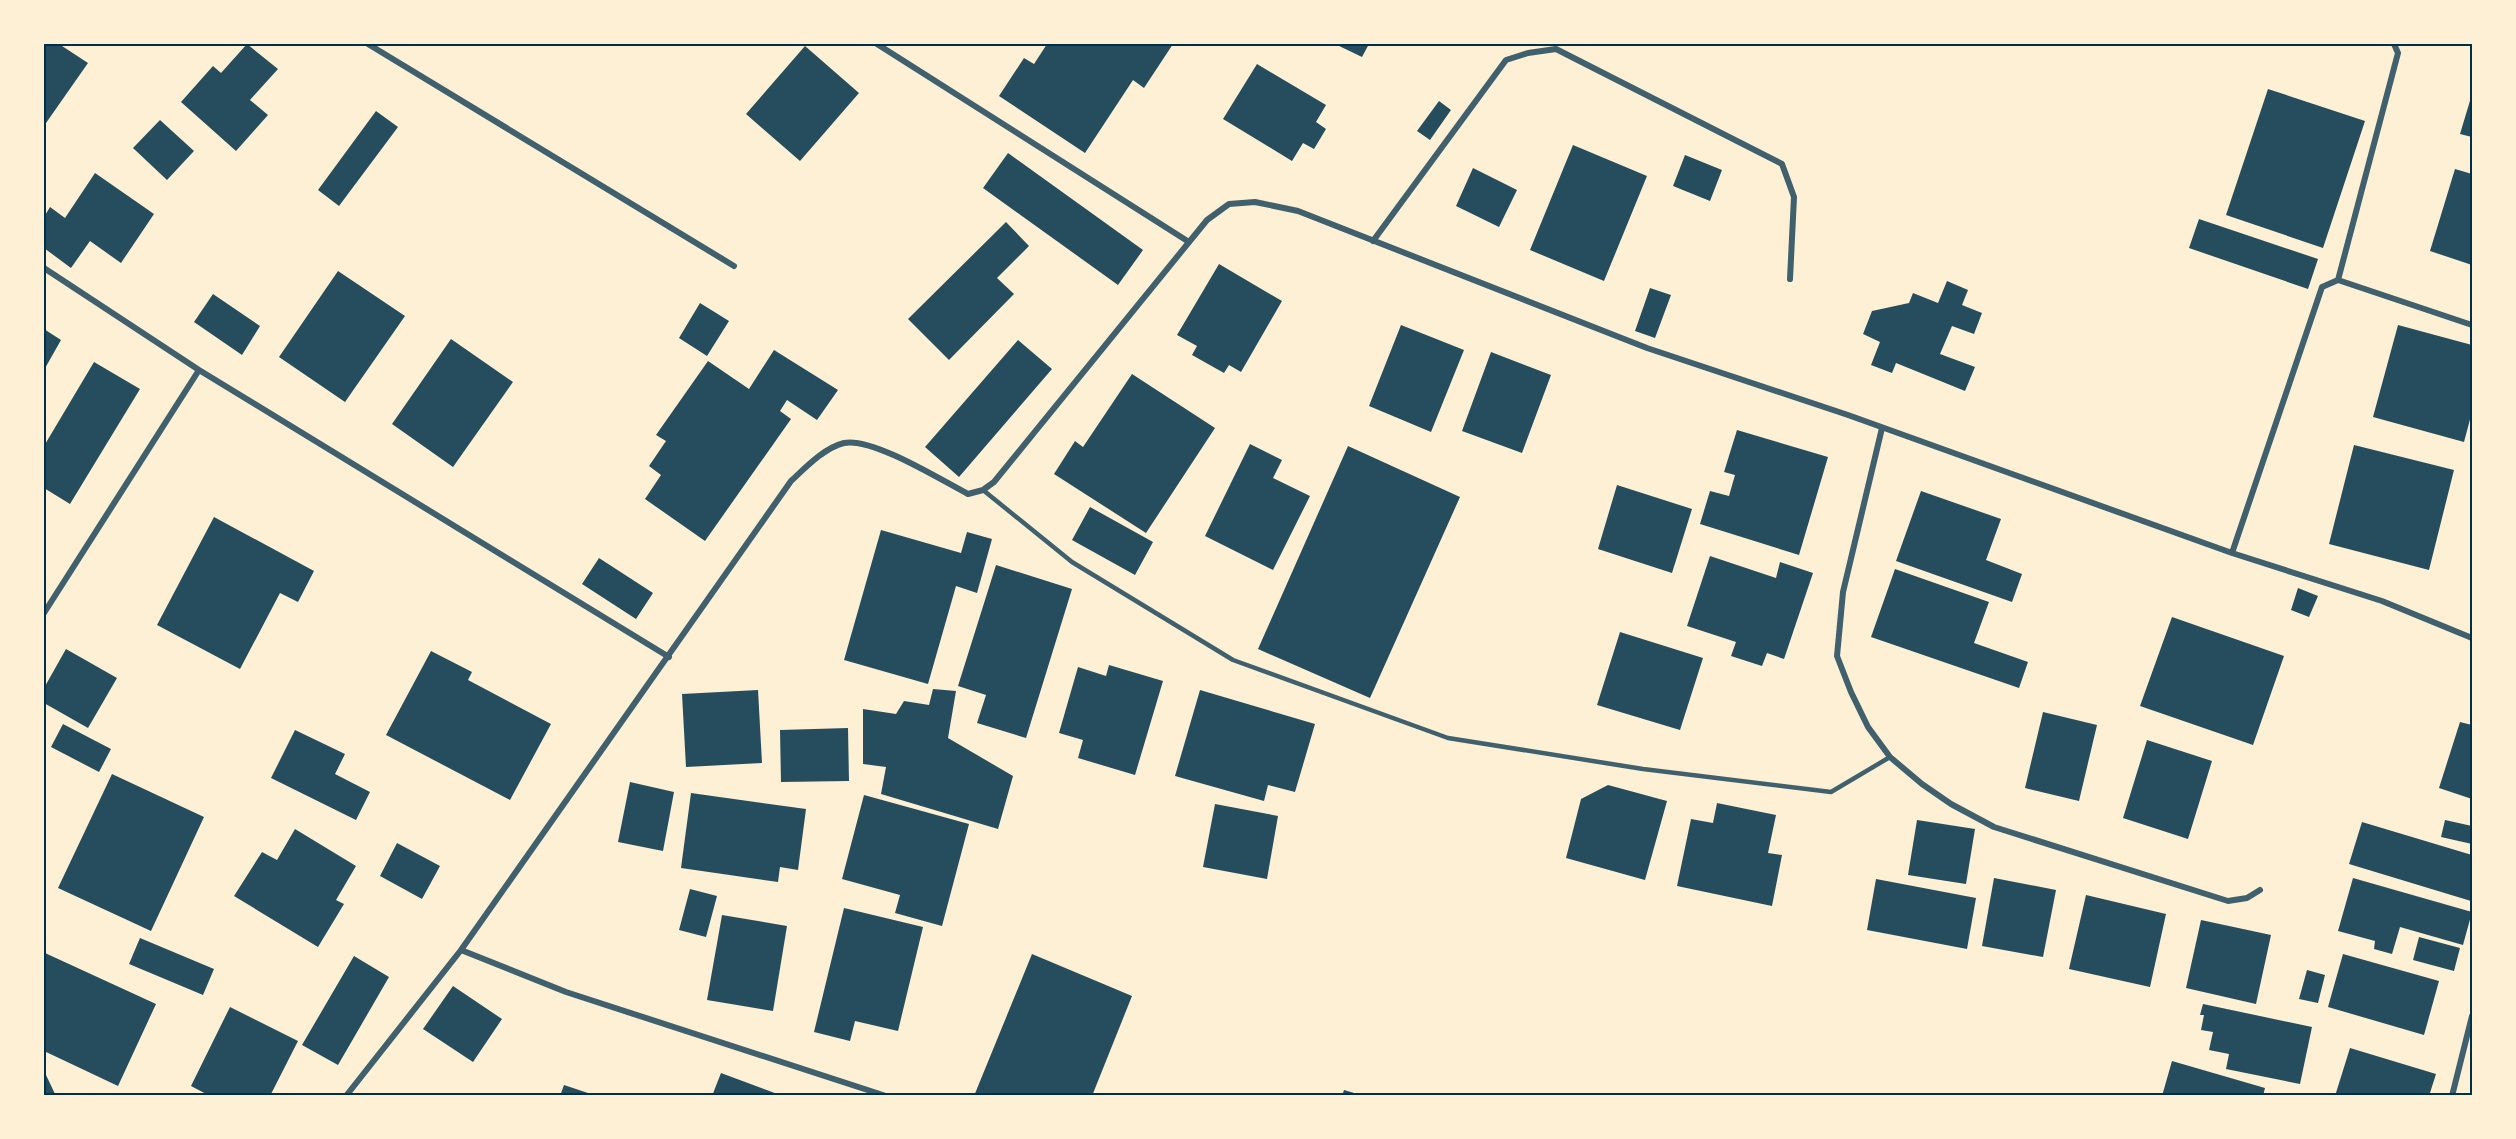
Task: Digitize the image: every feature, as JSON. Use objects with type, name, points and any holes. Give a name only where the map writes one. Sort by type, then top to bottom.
[{"type":"street","points":[[368,44],[734,266]]},
{"type":"street","points":[[877,44],[1189,242]]},
{"type":"street","points":[[2338,280],[2398,53],[2394,44]]},
{"type":"street","points":[[1373,241],[1506,60],[1528,53],[1556,49],[1782,164],[1794,197],[1790,279]]},
{"type":"street","points":[[346,1095],[461,950],[791,481],[819,456],[844,443],[870,444],[968,494],[983,490],[994,482],[1207,220],[1229,204],[1255,202],[1298,211],[1647,348],[1882,428],[2232,553],[2382,602],[2472,638]]},
{"type":"street","points":[[44,268],[199,370],[669,657]]},
{"type":"street","points":[[2232,553],[2314,304],[2322,287],[2338,280],[2472,325]]},
{"type":"street","points":[[44,613],[199,370]]},
{"type":"street","points":[[1882,428],[1843,592],[1837,656],[1868,727],[1890,757],[1922,784],[1951,804],[1994,827],[2228,901],[2247,898],[2260,890]]},
{"type":"street","points":[[461,950],[566,992],[886,1095]]},
{"type":"street","points":[[2452,1095],[2472,1016]]},
{"type":"lane","points":[[983,490],[1072,562],[1233,660],[1448,738],[1643,769],[1831,792],[1890,757]]},
{"type":"building","points":[[44,44],[59,44],[88,63],[46,123],[44,122]]},
{"type":"building","points":[[247,44],[278,69],[250,100],[268,115],[236,151],[181,102],[213,66],[221,73]]},
{"type":"building","points":[[1047,44],[1173,44],[1144,88],[1133,80],[1085,153],[999,96],[1024,58],[1034,64]]},
{"type":"building","points":[[1335,44],[1369,44],[1362,57]]},
{"type":"building","points":[[805,46],[859,93],[800,161],[746,114]]},
{"type":"building","points":[[1257,64],[1326,105],[1316,122],[1326,129],[1314,149],[1303,143],[1292,161],[1223,119]]},
{"type":"building","points":[[2268,89],[2365,121],[2323,248],[2226,215]]},
{"type":"building","points":[[2472,94],[2472,137],[2460,134]]},
{"type":"building","points":[[1439,101],[1451,110],[1430,140],[1417,131]]},
{"type":"building","points":[[376,111],[398,127],[339,206],[318,190]]},
{"type":"building","points":[[160,120],[194,151],[167,180],[133,148]]},
{"type":"building","points":[[1573,145],[1647,176],[1604,281],[1530,250]]},
{"type":"building","points":[[1008,153],[1143,250],[1118,285],[983,188]]},
{"type":"building","points":[[1685,155],[1722,170],[1710,201],[1673,186]]},
{"type":"building","points":[[1473,168],[1517,190],[1499,227],[1456,206]]},
{"type":"building","points":[[2455,169],[2472,174],[2472,265],[2430,251]]},
{"type":"building","points":[[95,173],[154,214],[121,263],[90,241],[71,268],[44,248],[44,217],[50,207],[65,218]]},
{"type":"building","points":[[2199,219],[2318,259],[2308,289],[2189,248]]},
{"type":"building","points":[[1006,222],[1029,246],[997,278],[1014,294],[949,360],[908,319]]},
{"type":"building","points":[[1219,264],[1282,301],[1241,372],[1229,365],[1224,373],[1192,355],[1197,346],[1177,335]]},
{"type":"building","points":[[338,271],[405,316],[345,402],[279,357]]},
{"type":"building","points":[[1947,281],[1968,290],[1962,305],[1982,313],[1974,334],[1952,326],[1940,354],[1975,367],[1965,391],[1896,363],[1892,373],[1871,365],[1880,342],[1863,334],[1872,311],[1909,303],[1913,293],[1938,303]]},
{"type":"building","points":[[1650,288],[1671,295],[1655,338],[1635,331]]},
{"type":"building","points":[[213,294],[260,326],[242,355],[194,322]]},
{"type":"building","points":[[700,303],[729,321],[707,356],[679,338]]},
{"type":"building","points":[[1401,325],[1464,350],[1431,432],[1369,406]]},
{"type":"building","points":[[2398,325],[2472,345],[2472,412],[2464,442],[2373,417]]},
{"type":"building","points":[[44,329],[61,340],[44,370]]},
{"type":"building","points":[[451,339],[513,382],[453,467],[392,424]]},
{"type":"building","points":[[1018,340],[1052,369],[959,477],[925,447]]},
{"type":"building","points":[[774,350],[838,390],[817,420],[787,400],[780,411],[791,419],[705,541],[645,499],[661,475],[649,466],[666,441],[656,435],[708,361],[749,389]]},
{"type":"building","points":[[1491,352],[1551,375],[1522,453],[1462,431]]},
{"type":"building","points":[[94,362],[140,389],[70,504],[44,488],[44,446]]},
{"type":"building","points":[[1132,374],[1215,428],[1146,533],[1054,474],[1075,441],[1083,447]]},
{"type":"building","points":[[1737,430],[1828,457],[1799,555],[1700,524],[1710,491],[1729,496],[1735,475],[1724,472]]},
{"type":"building","points":[[1250,444],[1282,460],[1273,478],[1310,496],[1273,570],[1205,536]]},
{"type":"building","points":[[2354,445],[2454,470],[2429,570],[2329,544]]},
{"type":"building","points":[[1348,446],[1460,497],[1370,698],[1258,649]]},
{"type":"building","points":[[1617,485],[1692,509],[1672,573],[1598,549]]},
{"type":"building","points":[[1921,491],[2001,519],[1986,560],[2022,574],[2012,602],[1896,561]]},
{"type":"building","points":[[1090,507],[1153,542],[1135,575],[1072,540]]},
{"type":"building","points":[[214,517],[314,571],[298,602],[280,593],[240,669],[157,625]]},
{"type":"building","points":[[881,530],[961,553],[967,532],[992,539],[977,593],[956,586],[928,684],[844,660]]},
{"type":"building","points":[[1710,556],[1776,578],[1780,562],[1813,573],[1784,659],[1767,653],[1762,666],[1731,656],[1736,642],[1687,626]]},
{"type":"building","points":[[599,558],[653,593],[636,619],[582,584]]},
{"type":"building","points":[[996,565],[1072,589],[1026,738],[977,723],[986,695],[958,686]]},
{"type":"building","points":[[1895,569],[1989,602],[1974,643],[2028,662],[2019,688],[1871,637]]},
{"type":"building","points":[[2298,588],[2318,596],[2309,617],[2291,610]]},
{"type":"building","points":[[2172,617],[2284,656],[2253,745],[2140,706]]},
{"type":"building","points":[[1620,632],[1703,658],[1680,730],[1597,705]]},
{"type":"building","points":[[66,649],[117,678],[88,728],[44,703],[44,688]]},
{"type":"building","points":[[431,651],[472,672],[468,680],[551,724],[510,800],[386,735]]},
{"type":"building","points":[[1109,665],[1163,681],[1135,775],[1078,758],[1083,740],[1059,733],[1078,667],[1106,676]]},
{"type":"building","points":[[933,689],[956,691],[948,738],[1013,776],[998,829],[881,794],[886,767],[863,764],[863,709],[896,714],[904,701],[929,705]]},
{"type":"building","points":[[758,690],[762,763],[686,767],[682,694]]},
{"type":"building","points":[[1200,690],[1315,724],[1295,792],[1268,785],[1264,801],[1175,776]]},
{"type":"building","points":[[2043,712],[2097,725],[2079,801],[2025,788]]},
{"type":"building","points":[[2460,722],[2472,725],[2472,799],[2439,788]]},
{"type":"building","points":[[63,724],[111,749],[99,772],[51,747]]},
{"type":"building","points":[[848,728],[849,781],[781,782],[780,730]]},
{"type":"building","points":[[295,730],[345,754],[335,774],[370,792],[356,820],[271,778]]},
{"type":"building","points":[[2147,740],[2212,761],[2188,839],[2123,818]]},
{"type":"building","points":[[112,774],[204,817],[151,931],[58,888]]},
{"type":"building","points":[[630,782],[674,792],[663,851],[618,842]]},
{"type":"building","points":[[1608,785],[1667,801],[1645,880],[1566,858],[1581,799]]},
{"type":"building","points":[[691,793],[806,809],[798,870],[780,867],[778,882],[681,868]]},
{"type":"building","points":[[864,795],[969,824],[942,926],[895,913],[900,895],[842,879]]},
{"type":"building","points":[[1717,803],[1776,815],[1768,853],[1782,855],[1772,906],[1677,886],[1691,819],[1713,823]]},
{"type":"building","points":[[1215,804],[1278,816],[1267,879],[1203,867]]},
{"type":"building","points":[[1917,820],[1975,829],[1966,884],[1908,875]]},
{"type":"building","points":[[2445,820],[2472,826],[2472,844],[2441,837]]},
{"type":"building","points":[[2362,822],[2472,855],[2471,901],[2349,864]]},
{"type":"building","points":[[295,829],[356,866],[336,900],[344,904],[318,947],[234,896],[262,852],[277,860]]},
{"type":"building","points":[[397,843],[440,866],[422,899],[380,876]]},
{"type":"building","points":[[1994,878],[2056,890],[2043,957],[1982,946]]},
{"type":"building","points":[[2353,878],[2472,912],[2463,945],[2400,927],[2392,954],[2374,949],[2375,941],[2338,931]]},
{"type":"building","points":[[1876,879],[1976,898],[1967,949],[1867,930]]},
{"type":"building","points":[[690,889],[717,896],[706,937],[679,930]]},
{"type":"building","points":[[2086,895],[2166,914],[2150,987],[2069,969]]},
{"type":"building","points":[[844,908],[923,927],[898,1031],[855,1021],[850,1041],[814,1032]]},
{"type":"building","points":[[722,915],[787,926],[773,1011],[707,1000]]},
{"type":"building","points":[[2201,920],[2271,935],[2256,1004],[2186,988]]},
{"type":"building","points":[[2419,937],[2460,948],[2454,971],[2413,960]]},
{"type":"building","points":[[140,938],[214,969],[203,995],[129,964]]},
{"type":"building","points":[[45,953],[156,1004],[118,1086],[44,1051]]},
{"type":"building","points":[[1032,954],[1132,996],[1092,1096],[974,1096]]},
{"type":"building","points":[[2343,954],[2439,981],[2424,1035],[2328,1007]]},
{"type":"building","points":[[354,956],[389,977],[338,1065],[302,1045]]},
{"type":"building","points":[[2307,970],[2325,975],[2318,1003],[2299,999]]},
{"type":"building","points":[[453,986],[502,1019],[473,1062],[423,1029]]},
{"type":"building","points":[[2203,1004],[2312,1027],[2300,1084],[2226,1069],[2229,1054],[2209,1050],[2213,1032],[2201,1030],[2204,1015],[2200,1015]]},
{"type":"building","points":[[230,1007],[298,1041],[270,1096],[210,1096],[191,1086]]},
{"type":"building","points":[[2350,1048],[2436,1074],[2429,1096],[2335,1096]]},
{"type":"building","points":[[2172,1061],[2265,1088],[2263,1096],[2162,1096]]},
{"type":"building","points":[[721,1073],[780,1095],[780,1096],[712,1096]]},
{"type":"building","points":[[44,1075],[46,1075],[56,1096],[44,1096]]},
{"type":"building","points":[[564,1085],[594,1095],[594,1096],[560,1096]]},
{"type":"building","points":[[1344,1090],[1361,1095],[1342,1096]]}]
